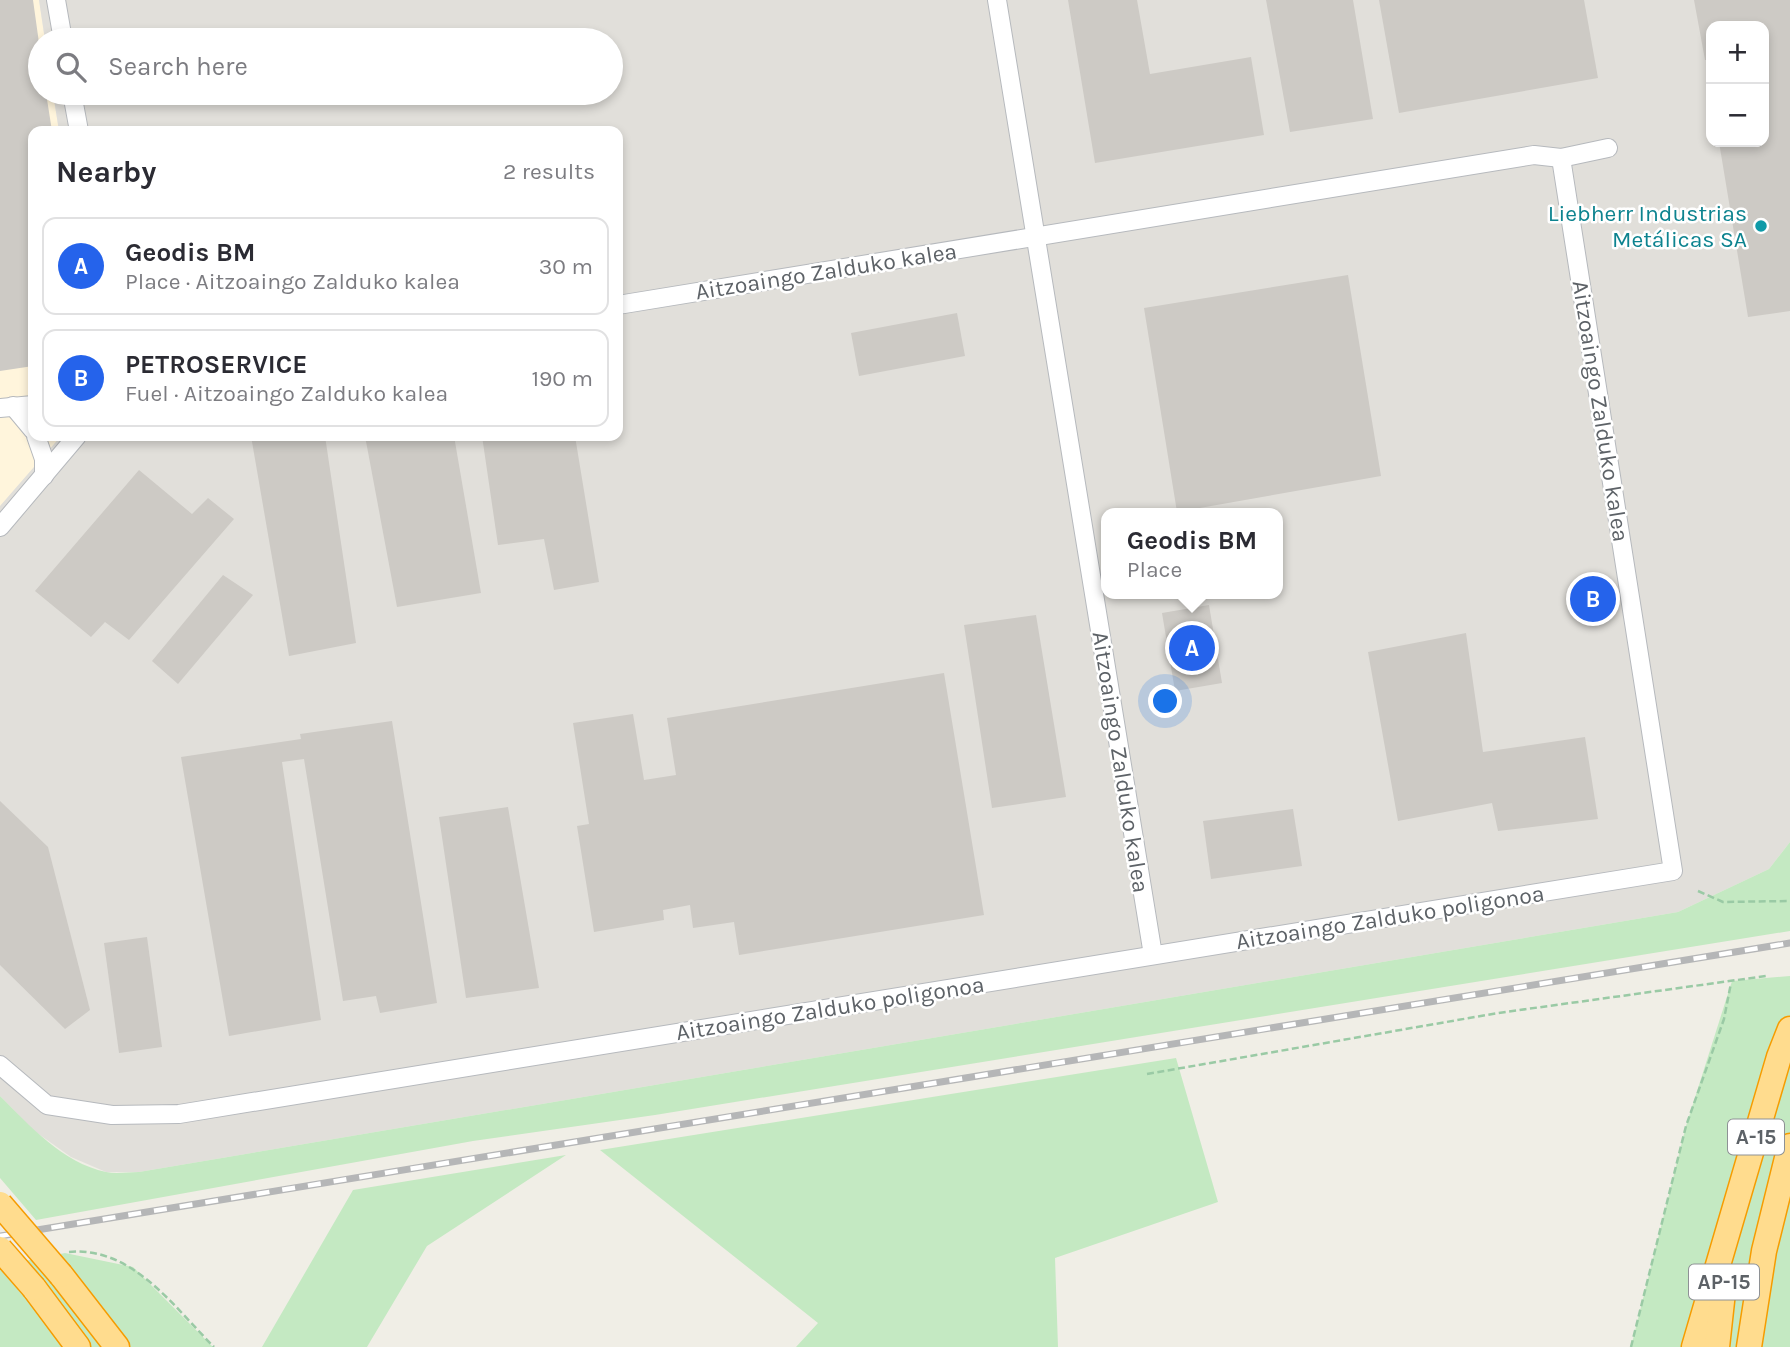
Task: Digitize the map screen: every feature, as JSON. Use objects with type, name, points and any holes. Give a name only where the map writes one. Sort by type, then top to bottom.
[{"type":"highway","name":"A-15","points":[[1732,1216],[1779,1057],[1790,1029]]},
{"type":"highway","name":"AP-15","points":[[1749,1347],[1763,1251],[1790,1146]]},
{"type":"highway","points":[[0,1203],[63,1264],[117,1347]]},
{"type":"highway","points":[[1694,1347],[1732,1216]]},
{"type":"highway","name":"AP-15","points":[[1717,1347],[1732,1216]]},
{"type":"highway","points":[[0,1249],[34,1288],[76,1345]]},
{"type":"street","points":[[56,0],[61,28]]},
{"type":"street","name":"Aitzoaingo Zalduko kalea","points":[[997,0],[1153,955]]},
{"type":"street","points":[[74,105],[78,126]]},
{"type":"street","name":"Aitzoaingo Zalduko kalea","points":[[623,304],[1534,155],[1562,158],[1608,148]]},
{"type":"street","name":"Aitzoaingo Zalduko kalea","points":[[1562,158],[1673,871]]},
{"type":"street","points":[[7,407],[28,405]]},
{"type":"street","points":[[7,407],[28,426]]},
{"type":"street","points":[[38,441],[44,459],[44,476]]},
{"type":"street","points":[[0,527],[73,441]]},
{"type":"street","name":"Aitzoaingo Zalduko poligonoa","points":[[0,1065],[47,1105],[112,1115],[179,1114],[1673,871]]},
{"type":"path","points":[[1698,891],[1723,902],[1790,901]]},
{"type":"path","points":[[1147,1074],[1485,1015],[1766,976]]},
{"type":"path","points":[[1631,1347],[1686,1126],[1724,1018],[1732,981]]},
{"type":"path","points":[[63,1264],[104,1256],[132,1267],[214,1347]]},
{"type":"shaded area","points":[[0,0],[39,0],[43,28],[28,28],[28,105],[55,105],[58,126],[28,126],[28,441],[70,441],[0,518]]},
{"type":"shaded area","points":[[39,0],[1790,0],[1790,842],[1769,869],[1678,912],[139,1172],[106,1172],[71,1157],[33,1130],[0,1096],[0,506],[57,441],[623,441],[623,126],[58,126],[55,105],[623,105],[623,28],[43,28]]},
{"type":"green space","points":[[1790,842],[1790,931],[655,1115],[473,1141],[36,1220],[0,1178],[0,1096],[48,1142],[75,1160],[106,1172],[139,1172],[1678,912],[1769,869]]},
{"type":"green space","points":[[1790,976],[1790,1347],[1631,1347],[1686,1126],[1732,981]]},
{"type":"green space","points":[[1176,1058],[1218,1202],[1055,1258],[1058,1347],[796,1347],[818,1323],[600,1150]]},
{"type":"green space","points":[[566,1155],[427,1246],[367,1347],[262,1347],[353,1190]]},
{"type":"green space","points":[[65,1253],[133,1267],[213,1347],[0,1347],[0,1266]]},
{"type":"building","points":[[0,0],[33,0],[37,28],[28,28],[28,105],[48,105],[51,126],[28,126],[28,367],[0,371]]},
{"type":"building","points":[[1068,0],[1137,0],[1150,74],[1251,57],[1264,135],[1095,163]]},
{"type":"building","points":[[1266,0],[1353,0],[1373,119],[1290,132]]},
{"type":"building","points":[[1379,0],[1584,0],[1598,78],[1399,113]]},
{"type":"building","name":"Liebherr Industrias Metálicas SA","points":[[1694,0],[1790,0],[1790,311],[1748,317],[1720,147],[1769,147],[1769,21],[1706,21],[1705,60]]},
{"type":"building","points":[[1348,275],[1381,476],[1200,508],[1176,508],[1144,308]]},
{"type":"building","points":[[957,313],[965,356],[859,376],[851,333]]},
{"type":"building","points":[[252,441],[326,441],[356,643],[289,656]]},
{"type":"building","points":[[366,441],[455,441],[481,593],[397,607]]},
{"type":"building","points":[[483,441],[576,441],[599,582],[554,590],[544,539],[498,545]]},
{"type":"building","points":[[139,470],[192,514],[208,498],[234,519],[129,640],[105,622],[91,637],[35,591]]},
{"type":"building","points":[[223,575],[253,595],[178,684],[152,661]]},
{"type":"building","points":[[1209,605],[1222,683],[1175,691],[1162,613]]},
{"type":"building","points":[[1036,615],[1066,797],[992,808],[964,625]]},
{"type":"building","points":[[1466,633],[1483,752],[1585,737],[1598,819],[1498,831],[1492,803],[1398,821],[1368,652]]},
{"type":"building","points":[[944,673],[984,915],[739,955],[734,922],[693,928],[690,905],[663,910],[664,920],[594,932],[577,826],[589,824],[573,723],[633,714],[644,780],[676,775],[667,718]]},
{"type":"building","points":[[392,721],[437,1003],[380,1013],[376,996],[343,1001],[304,759],[282,762],[321,1020],[229,1036],[181,757],[301,739],[300,734]]},
{"type":"building","points":[[0,801],[48,847],[90,1010],[65,1029],[0,965]]},
{"type":"building","points":[[508,807],[539,988],[466,998],[439,817]]},
{"type":"building","points":[[1293,809],[1302,866],[1211,879],[1203,821]]},
{"type":"building","points":[[147,937],[162,1047],[119,1053],[104,943]]},
{"type":"railway","points":[[0,1236],[1790,943]]},
{"type":"place","name":"Liebherr Industrias Metálicas SA","points":[[1761,226]]},
{"type":"place","name":"PETROSERVICE","points":[[1593,599]]},
{"type":"place","name":"Geodis BM","points":[[1192,648]]}]
